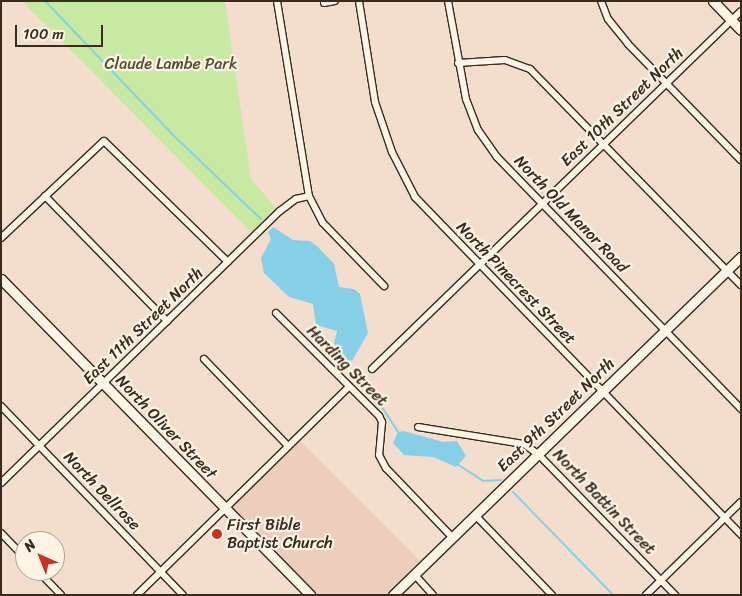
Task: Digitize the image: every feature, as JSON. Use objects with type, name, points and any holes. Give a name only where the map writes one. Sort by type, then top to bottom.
[{"type":"street","points":[[277,1],[309,196],[327,228],[384,286]]},
{"type":"street","points":[[324,3],[335,1]]},
{"type":"street","name":"North Pinecrest Street","points":[[359,1],[375,102],[392,152],[415,197],[479,266],[741,535]]},
{"type":"street","name":"North Old Manor Road","points":[[448,1],[466,99],[478,130],[497,157],[741,410]]},
{"type":"street","points":[[601,1],[608,19],[666,83],[741,160]]},
{"type":"street","points":[[713,1],[741,30]]},
{"type":"street","name":"East 10th Street North","points":[[372,370],[741,11]]},
{"type":"street","points":[[458,63],[505,60],[530,69],[741,285]]},
{"type":"street","points":[[1,238],[104,141],[228,262]]},
{"type":"street","points":[[45,196],[167,321]]},
{"type":"street","name":"East 11th Street North","points":[[1,484],[288,204],[309,196]]},
{"type":"street","name":"East 9th Street North","points":[[393,595],[741,257]]},
{"type":"street","name":"North Oliver Street","points":[[1,279],[310,595]]},
{"type":"street","name":"Harding Street","points":[[276,313],[382,422],[379,455],[386,468],[452,537]]},
{"type":"street","points":[[204,359],[288,446]]},
{"type":"street","points":[[137,595],[349,387]]},
{"type":"street","name":"North Dellrose","points":[[1,406],[183,595]]},
{"type":"street","name":"North Battin Street","points":[[418,427],[524,444],[538,454],[675,595]]},
{"type":"street","points":[[646,595],[741,502]]},
{"type":"street","points":[[476,514],[552,595]]},
{"type":"street","points":[[1,533],[15,548]]},
{"type":"street","points":[[414,574],[433,595]]},
{"type":"street","points":[[48,581],[61,595]]},
{"type":"shaded area","points":[[300,441],[421,562],[387,595],[316,595],[234,510],[236,503]]},
{"type":"green space","name":"Claude Lambe Park","points":[[22,1],[225,1],[251,179],[276,208],[252,233]]},
{"type":"water","points":[[273,227],[293,240],[310,241],[318,247],[334,264],[339,287],[354,289],[360,294],[368,333],[352,361],[344,359],[334,343],[337,331],[316,325],[313,304],[289,297],[264,273],[261,258],[271,239],[268,232]]},
{"type":"water","points":[[404,431],[443,442],[457,441],[466,456],[456,467],[433,457],[404,455],[393,443],[398,432]]},
{"type":"waterway","points":[[45,1],[172,134],[261,219]]},
{"type":"waterway","points":[[359,371],[398,432]]},
{"type":"waterway","points":[[457,464],[483,481],[501,480]]},
{"type":"waterway","points":[[513,492],[613,595]]},
{"type":"place","name":"First Bible Baptist Church","points":[[217,534]]}]
